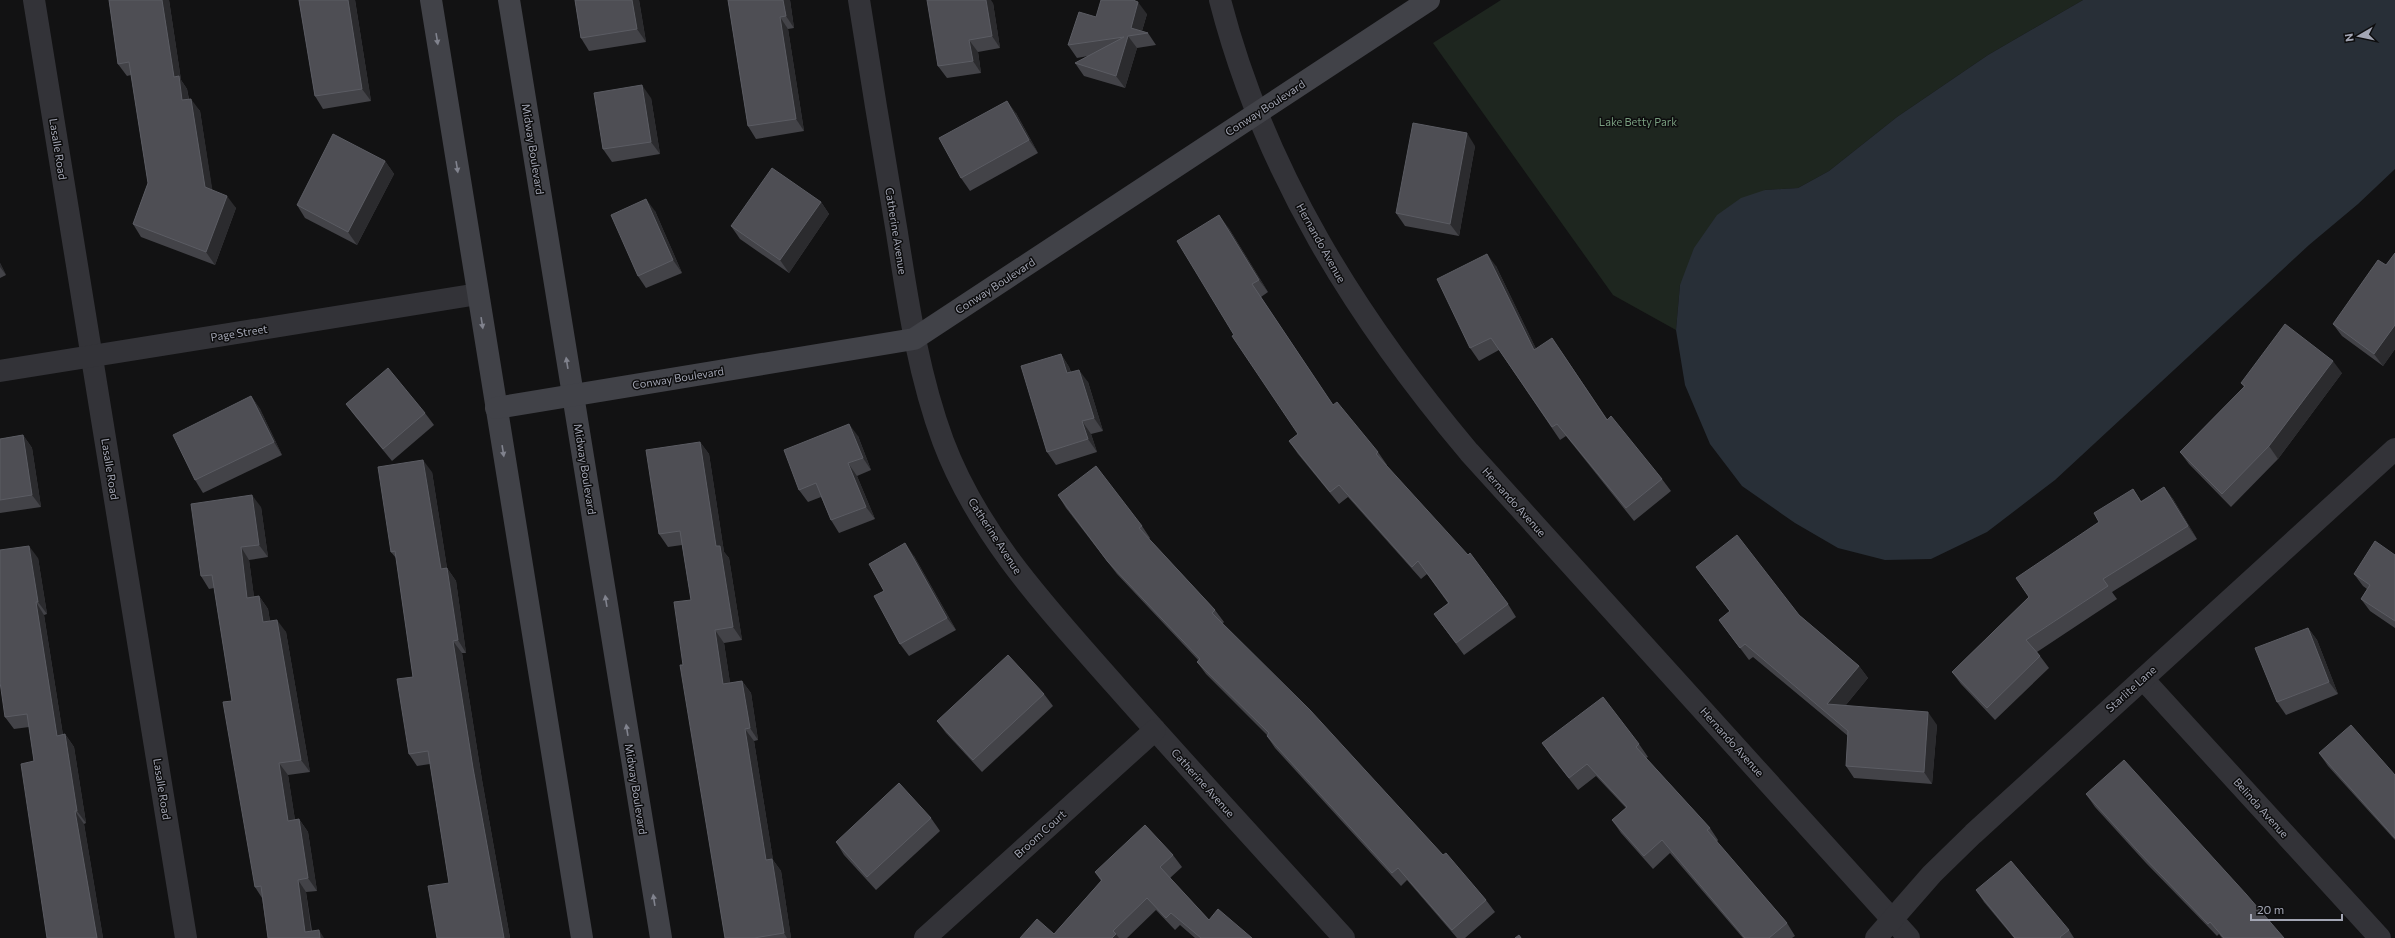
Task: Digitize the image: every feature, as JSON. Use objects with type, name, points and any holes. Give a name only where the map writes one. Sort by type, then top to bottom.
[{"type":"street","name":"Lasalle Road","points":[[34,0],[186,938]]},
{"type":"street","points":[[431,0],[582,938]]},
{"type":"street","name":"Midway Boulevard","points":[[509,0],[661,938]]},
{"type":"street","name":"Catherine Avenue","points":[[859,0],[914,339],[930,400],[944,443],[962,484],[985,525],[1026,584],[1155,730],[1344,938]]},
{"type":"street","name":"Hernando Avenue","points":[[1220,0],[1256,114],[1297,201],[1335,270],[1377,335],[1423,397],[1474,458],[1909,938]]},
{"type":"street","name":"Conway Boulevard","points":[[496,408],[914,339],[1429,0]]},
{"type":"street","name":"Page Street","points":[[0,372],[478,294]]},
{"type":"street","name":"Starlite Lane","points":[[1876,938],[1892,919],[1973,834],[2395,449]]},
{"type":"street","name":"Belinda Avenue","points":[[2143,678],[2380,938]]},
{"type":"street","name":"Broom Court","points":[[925,938],[1155,730]]},
{"type":"green space","name":"Lake Betty Park","points":[[1501,0],[2083,0],[1988,55],[1897,117],[1829,171],[1798,188],[1765,190],[1680,285],[1676,330],[1613,295],[1433,43]]},
{"type":"shaded area","points":[[2083,0],[2395,0],[2395,169],[2358,204],[2309,245],[2055,480],[1987,532],[1931,559],[1885,560],[1838,548],[1795,523],[1742,486],[1710,444],[1685,385],[1676,330],[1680,285],[1694,248],[1717,215],[1741,198],[1765,190],[1798,188],[1829,171],[1897,117],[1988,55]]},
{"type":"building","points":[[109,0],[162,0],[174,77],[179,76],[182,100],[191,99],[205,187],[227,196],[206,252],[133,224],[148,183],[129,62],[118,64]]},
{"type":"building","points":[[299,0],[348,0],[362,89],[315,96]]},
{"type":"building","points":[[575,0],[632,0],[637,29],[581,38]]},
{"type":"building","points":[[728,0],[783,0],[786,16],[780,17],[796,119],[748,126]]},
{"type":"building","points":[[927,0],[986,0],[992,36],[969,40],[973,61],[938,66]]},
{"type":"building","points":[[1101,0],[1133,0],[1138,2],[1131,28],[1148,33],[1128,36],[1116,76],[1075,63],[1124,37],[1068,45],[1079,12],[1096,17]]},
{"type":"building","points":[[642,85],[651,142],[603,149],[594,93]]},
{"type":"building","points":[[1007,101],[1029,140],[961,178],[939,138]]},
{"type":"building","points":[[1413,123],[1467,133],[1450,224],[1396,213]]},
{"type":"building","points":[[333,134],[385,161],[348,232],[297,205]]},
{"type":"building","points":[[772,168],[821,202],[780,260],[731,226]]},
{"type":"building","points":[[646,199],[673,260],[638,276],[611,215]]},
{"type":"building","points":[[1219,215],[1259,280],[1252,284],[1333,405],[1337,402],[1378,452],[1376,454],[1468,555],[1470,553],[1508,604],[1456,643],[1434,614],[1449,603],[1418,561],[1412,567],[1339,485],[1330,492],[1289,441],[1298,434],[1232,336],[1234,335],[1177,241]]},
{"type":"building","points":[[2395,253],[2395,325],[2374,354],[2333,324],[2378,260],[2386,265]]},
{"type":"building","points":[[1487,254],[1534,350],[1552,338],[1607,420],[1611,416],[1662,479],[1626,508],[1557,424],[1552,427],[1491,338],[1470,348],[1437,279]]},
{"type":"building","points":[[2285,324],[2333,361],[2269,446],[2222,494],[2180,452],[2245,386],[2241,383]]},
{"type":"building","points":[[1061,354],[1067,373],[1079,370],[1094,418],[1082,421],[1088,439],[1047,452],[1021,366]]},
{"type":"building","points":[[388,368],[425,413],[383,449],[346,404]]},
{"type":"building","points":[[251,396],[274,442],[195,480],[173,435]]},
{"type":"building","points":[[849,424],[863,458],[848,463],[866,507],[831,520],[816,483],[799,490],[784,450]]},
{"type":"building","points":[[23,435],[32,495],[0,500],[0,439]]},
{"type":"building","points":[[700,442],[716,546],[720,546],[733,627],[715,630],[723,684],[742,681],[750,728],[745,729],[766,860],[772,859],[784,933],[754,938],[725,938],[680,665],[683,665],[674,602],[691,600],[680,531],[659,534],[646,450]]},
{"type":"building","points":[[423,460],[441,569],[447,568],[458,640],[453,641],[473,768],[504,938],[437,938],[428,886],[449,883],[428,751],[409,754],[397,679],[413,677],[395,551],[391,552],[378,467]]},
{"type":"building","points":[[1096,466],[1142,526],[1139,528],[1215,610],[1212,613],[1310,710],[1443,855],[1446,853],[1486,900],[1452,930],[1398,868],[1392,873],[1267,736],[1269,733],[1197,662],[1200,659],[1108,562],[1058,495]]},
{"type":"building","points":[[2164,487],[2188,526],[2103,579],[2108,586],[2026,640],[2040,656],[1987,708],[1952,672],[2029,597],[2016,578],[2099,522],[2094,513],[2133,489],[2141,502]]},
{"type":"building","points":[[252,495],[259,545],[241,547],[247,598],[259,596],[263,622],[277,620],[301,760],[279,763],[288,821],[299,819],[308,878],[298,880],[305,932],[319,930],[320,938],[268,938],[261,886],[255,887],[223,702],[232,701],[212,575],[201,576],[191,504]]},
{"type":"building","points":[[1737,535],[1799,615],[1859,666],[1827,704],[1928,712],[1924,772],[1846,766],[1848,731],[1745,644],[1740,648],[1719,620],[1730,611],[1696,567]]},
{"type":"building","points":[[2375,541],[2395,555],[2395,621],[2361,599],[2370,585],[2354,574]]},
{"type":"building","points":[[905,543],[947,618],[900,644],[874,596],[884,591],[869,564]]},
{"type":"building","points":[[29,546],[38,602],[36,602],[57,736],[65,734],[77,811],[75,811],[97,938],[47,938],[21,764],[34,761],[27,714],[5,717],[0,682],[0,550]]},
{"type":"building","points":[[2308,628],[2329,682],[2277,702],[2255,648]]},
{"type":"building","points":[[1008,655],[1044,694],[973,760],[937,721]]},
{"type":"building","points":[[1603,697],[1639,744],[1636,747],[1710,828],[1707,830],[1787,923],[1769,938],[1745,938],[1662,840],[1644,856],[1612,820],[1627,807],[1587,764],[1569,778],[1542,743]]},
{"type":"building","points":[[2351,725],[2395,775],[2395,838],[2319,753]]},
{"type":"building","points":[[2124,760],[2284,938],[2224,938],[2210,922],[2208,924],[2137,850],[2086,794]]},
{"type":"building","points":[[899,783],[931,818],[867,877],[836,842]]},
{"type":"building","points":[[1145,825],[1173,855],[1160,867],[1209,920],[1218,909],[1252,938],[1201,938],[1171,913],[1166,918],[1147,898],[1113,931],[1116,934],[1112,938],[1020,938],[1037,919],[1054,934],[1102,880],[1095,872]]},
{"type":"building","points":[[2011,861],[2069,930],[2060,937],[2061,938],[2015,938],[1976,890]]}]
